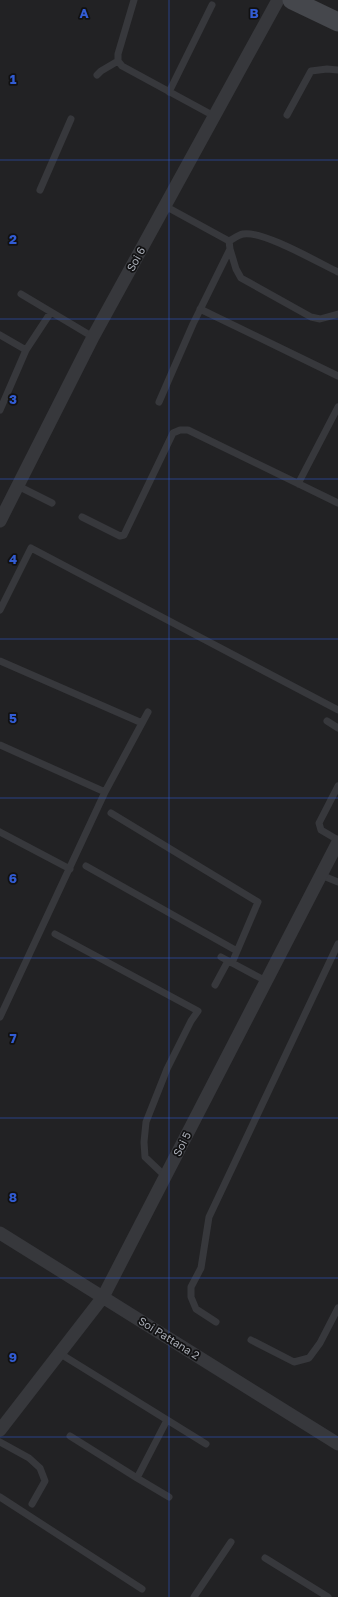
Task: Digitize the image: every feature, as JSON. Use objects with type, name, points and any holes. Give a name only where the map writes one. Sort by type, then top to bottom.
[{"type":"main road","points":[[292,0],[338,22]]},
{"type":"street","name":"Soi 6","points":[[1,517],[93,337],[278,0]]},
{"type":"street","name":"Soi 5","points":[[0,1430],[103,1297],[338,841]]},
{"type":"street","name":"Soi Pattana 2","points":[[0,1232],[338,1444]]},
{"type":"lane","points":[[134,0],[119,46],[118,61],[122,66],[214,116]]},
{"type":"lane","points":[[170,92],[212,5]]},
{"type":"lane","points":[[97,75],[101,70],[118,61]]},
{"type":"lane","points":[[287,115],[311,71],[319,69],[338,70]]},
{"type":"lane","points":[[40,190],[71,120]]},
{"type":"lane","points":[[165,206],[229,245],[236,269],[241,278],[311,318],[320,319],[338,314]]},
{"type":"lane","points":[[159,402],[229,245],[243,234],[255,234],[268,238],[338,272]]},
{"type":"lane","points":[[21,294],[93,337]]},
{"type":"lane","points":[[200,309],[338,376]]},
{"type":"lane","points":[[0,410],[26,350],[51,312]]},
{"type":"lane","points":[[0,335],[26,350]]},
{"type":"lane","points":[[298,484],[338,407]]},
{"type":"lane","points":[[82,518],[120,536],[124,535],[173,433],[180,430],[188,430],[338,503]]},
{"type":"lane","points":[[18,486],[52,503]]},
{"type":"lane","points":[[0,610],[31,548],[338,710]]},
{"type":"lane","points":[[0,661],[142,723]]},
{"type":"lane","points":[[0,1017],[105,792],[148,712]]},
{"type":"lane","points":[[327,721],[338,728]]},
{"type":"lane","points":[[0,745],[105,792]]},
{"type":"lane","points":[[338,786],[319,823],[321,830],[338,841]]},
{"type":"lane","points":[[111,813],[258,902],[237,951],[227,960],[215,985]]},
{"type":"lane","points":[[0,832],[70,869]]},
{"type":"lane","points":[[86,866],[237,951]]},
{"type":"lane","points":[[321,874],[338,882]]},
{"type":"lane","points":[[55,934],[198,1011],[191,1021],[167,1069],[146,1122],[144,1142],[145,1157],[165,1176]]},
{"type":"lane","points":[[216,1322],[196,1309],[191,1297],[191,1288],[201,1268],[209,1217],[338,944]]},
{"type":"lane","points":[[227,960],[266,981]]},
{"type":"lane","points":[[251,1340],[294,1362],[309,1358],[320,1343],[338,1308]]},
{"type":"lane","points":[[59,1353],[206,1444]]},
{"type":"lane","points":[[136,1478],[167,1420]]},
{"type":"lane","points":[[70,1436],[169,1497]]},
{"type":"lane","points":[[0,1442],[29,1458],[40,1468],[45,1481],[32,1504]]},
{"type":"lane","points":[[0,1497],[142,1589]]},
{"type":"lane","points":[[194,1597],[231,1542]]},
{"type":"lane","points":[[265,1558],[328,1597]]},
{"type":"shaded area","points":[[0,0],[338,0],[338,1597],[0,1597]]}]
